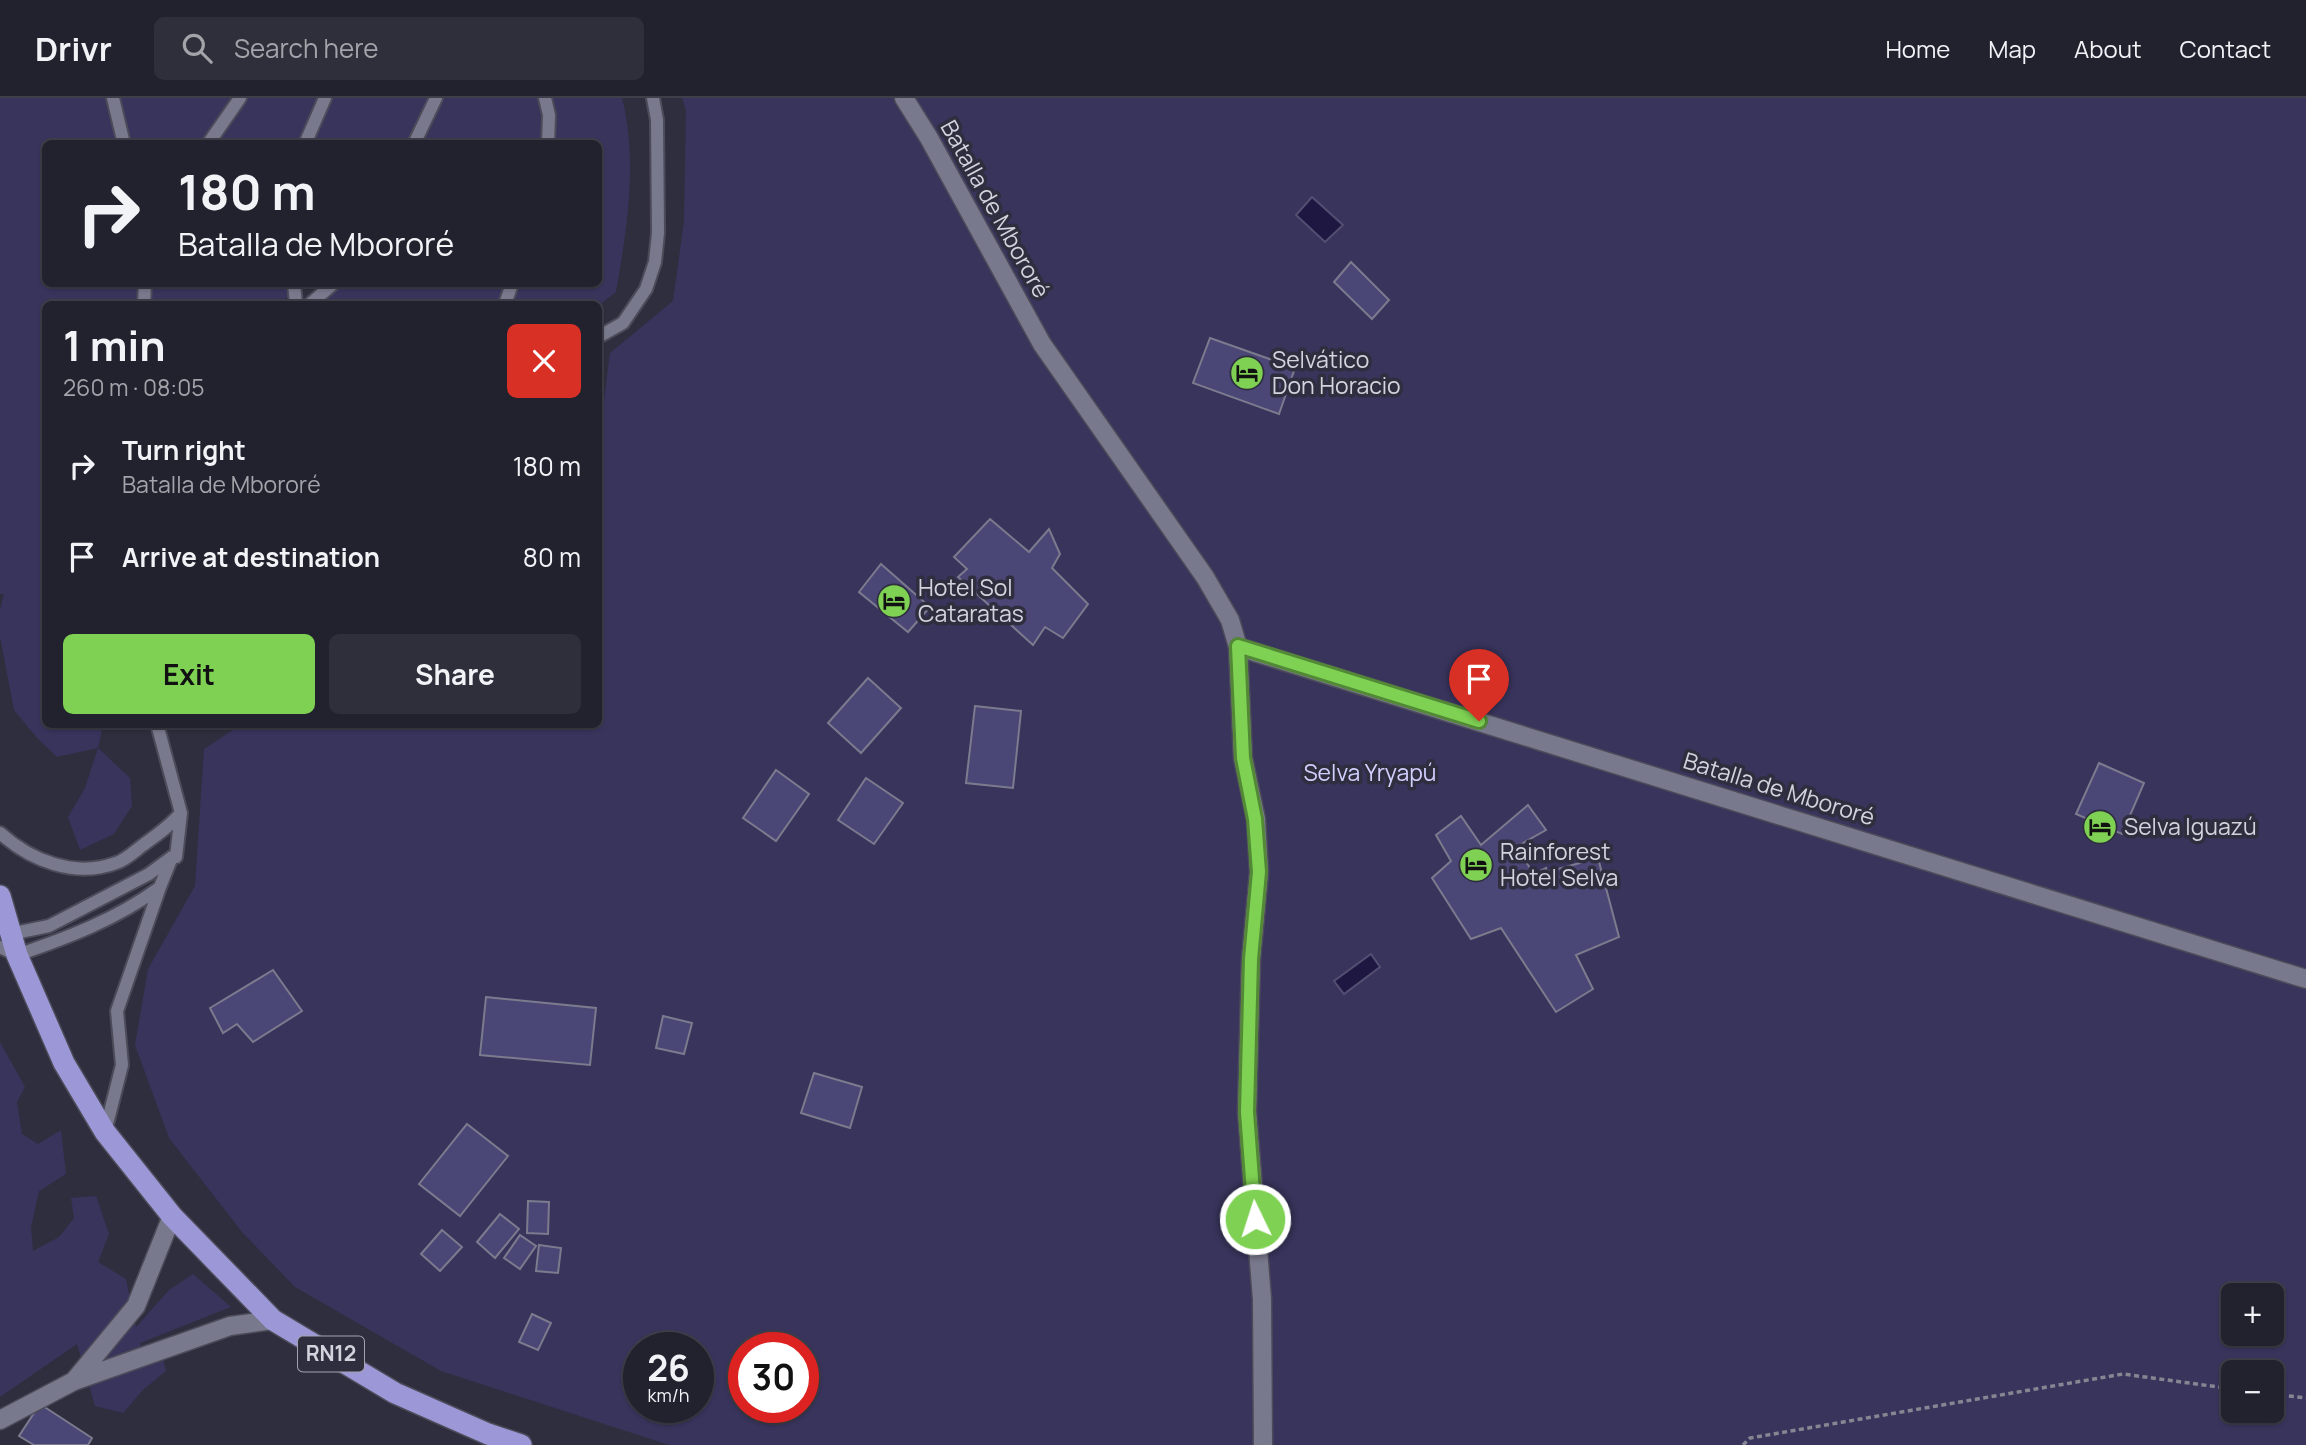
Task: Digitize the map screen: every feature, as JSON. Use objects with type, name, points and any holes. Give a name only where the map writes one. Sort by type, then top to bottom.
[{"type":"highway","name":"RN12","points":[[0,896],[9,945],[64,1063],[105,1132],[172,1216],[273,1320],[395,1392],[488,1434],[522,1445]]},
{"type":"street","name":"Batalla de Mbororé","points":[[904,98],[929,138],[1042,344],[1205,577],[1230,620],[1238,646],[1243,758],[1255,819],[1259,872],[1251,959],[1247,1112],[1262,1299],[1263,1445]]},
{"type":"street","name":"Batalla de Mbororé","points":[[1238,646],[2306,979]]},
{"type":"street","points":[[74,1381],[136,1306],[172,1216]]},
{"type":"street","points":[[0,1420],[74,1381],[230,1326],[273,1320]]},
{"type":"lane","points":[[113,98],[123,140]]},
{"type":"lane","points":[[116,111],[127,98]]},
{"type":"lane","points":[[211,140],[240,98]]},
{"type":"lane","points":[[307,140],[325,98]]},
{"type":"lane","points":[[416,140],[436,98]]},
{"type":"lane","points":[[545,98],[549,115],[548,140]]},
{"type":"lane","points":[[602,335],[622,323],[646,289],[655,262],[658,233],[657,120],[653,98]]},
{"type":"lane","points":[[313,301],[330,287]]},
{"type":"lane","points":[[105,1132],[122,1065],[117,1011],[160,887],[174,857],[181,813],[158,728]]},
{"type":"lane","points":[[0,833],[18,848],[47,862],[87,870],[118,862],[169,826],[181,813]]},
{"type":"lane","points":[[9,945],[149,874],[174,857]]},
{"type":"lane","points":[[9,945],[67,939],[139,903],[160,887]]},
{"type":"path","points":[[1743,1445],[1750,1438],[2123,1374],[2221,1387]]},
{"type":"path","points":[[2284,1395],[2306,1398]]},
{"type":"green space","points":[[0,98],[622,98],[627,122],[630,170],[627,220],[616,292],[602,303],[318,301],[316,287],[602,287],[602,140],[42,140],[42,287],[308,287],[280,301],[42,301],[42,728],[102,728],[98,748],[57,757],[14,710],[0,637],[0,609],[4,594],[0,594]]},
{"type":"green space","name":"Selva Yryapú","points":[[682,98],[2306,98],[2306,1445],[669,1445],[441,1371],[295,1287],[242,1232],[169,1138],[135,1045],[148,969],[195,886],[204,749],[233,730],[265,728],[602,728],[602,415],[610,353],[673,301],[684,221],[686,110]]},
{"type":"green space","points":[[98,748],[130,778],[132,806],[114,834],[80,850],[68,817],[85,788]]},
{"type":"green space","points":[[0,1042],[25,1087],[17,1102],[22,1134],[38,1144],[61,1130],[66,1174],[39,1191],[31,1228],[33,1251],[59,1237],[74,1218],[71,1198],[96,1196],[109,1234],[98,1262],[126,1279],[136,1327],[169,1290],[193,1274],[231,1307],[140,1343],[142,1354],[160,1346],[166,1371],[143,1390],[123,1413],[95,1406],[77,1344],[0,1397]]},
{"type":"shaded area","points":[[1312,197],[1343,225],[1325,242],[1296,215]]},
{"type":"shaded area","points":[[1371,954],[1380,967],[1344,994],[1334,981]]},
{"type":"building","points":[[1351,262],[1389,300],[1372,319],[1334,282]]},
{"type":"building","points":[[1210,338],[1295,368],[1279,414],[1193,383]]},
{"type":"building","points":[[990,519],[1029,552],[1049,529],[1060,554],[1052,568],[1088,604],[1063,638],[1045,627],[1033,645],[958,577],[967,569],[954,557]]},
{"type":"building","points":[[881,564],[930,607],[908,632],[859,592]]},
{"type":"building","points":[[868,678],[901,708],[861,753],[828,723]]},
{"type":"building","points":[[975,706],[1021,711],[1013,788],[966,783]]},
{"type":"building","points":[[2099,763],[2144,783],[2122,834],[2076,814]]},
{"type":"building","points":[[776,770],[809,794],[776,841],[743,818]]},
{"type":"building","points":[[866,778],[903,803],[874,844],[838,820]]},
{"type":"building","points":[[1528,805],[1546,830],[1516,847],[1534,874],[1546,868],[1547,872],[1598,858],[1619,937],[1576,955],[1593,989],[1556,1012],[1501,928],[1471,939],[1432,878],[1451,861],[1436,835],[1461,816],[1481,845]]},
{"type":"building","points":[[273,970],[302,1011],[253,1042],[237,1024],[223,1033],[210,1008]]},
{"type":"building","points":[[486,997],[596,1008],[590,1065],[480,1055]]},
{"type":"building","points":[[663,1016],[692,1023],[684,1054],[656,1048]]},
{"type":"building","points":[[814,1073],[862,1087],[850,1128],[801,1113]]},
{"type":"building","points":[[467,1124],[508,1156],[460,1216],[419,1184]]},
{"type":"building","points":[[528,1201],[549,1202],[548,1234],[527,1233]]},
{"type":"building","points":[[500,1214],[519,1229],[495,1258],[477,1242]]},
{"type":"building","points":[[442,1230],[462,1247],[440,1271],[421,1254]]},
{"type":"building","points":[[520,1235],[536,1246],[520,1269],[504,1258]]},
{"type":"building","points":[[539,1245],[561,1248],[558,1273],[536,1271]]},
{"type":"building","points":[[532,1314],[551,1323],[538,1350],[519,1342]]},
{"type":"building","points":[[40,1404],[92,1438],[88,1445],[34,1445],[19,1436]]},
{"type":"place","name":"Selvático Don Horacio","points":[[1247,373]]},
{"type":"place","name":"Hotel Sol Cataratas","points":[[894,601]]},
{"type":"place","name":"Selva Iguazú","points":[[2100,827]]},
{"type":"place","name":"Rainforest Hotel Selva","points":[[1476,865]]},
{"type":"route","points":[[1255,1219],[1247,1112],[1251,959],[1259,872],[1255,819],[1243,758],[1238,646],[1479,721]]}]
